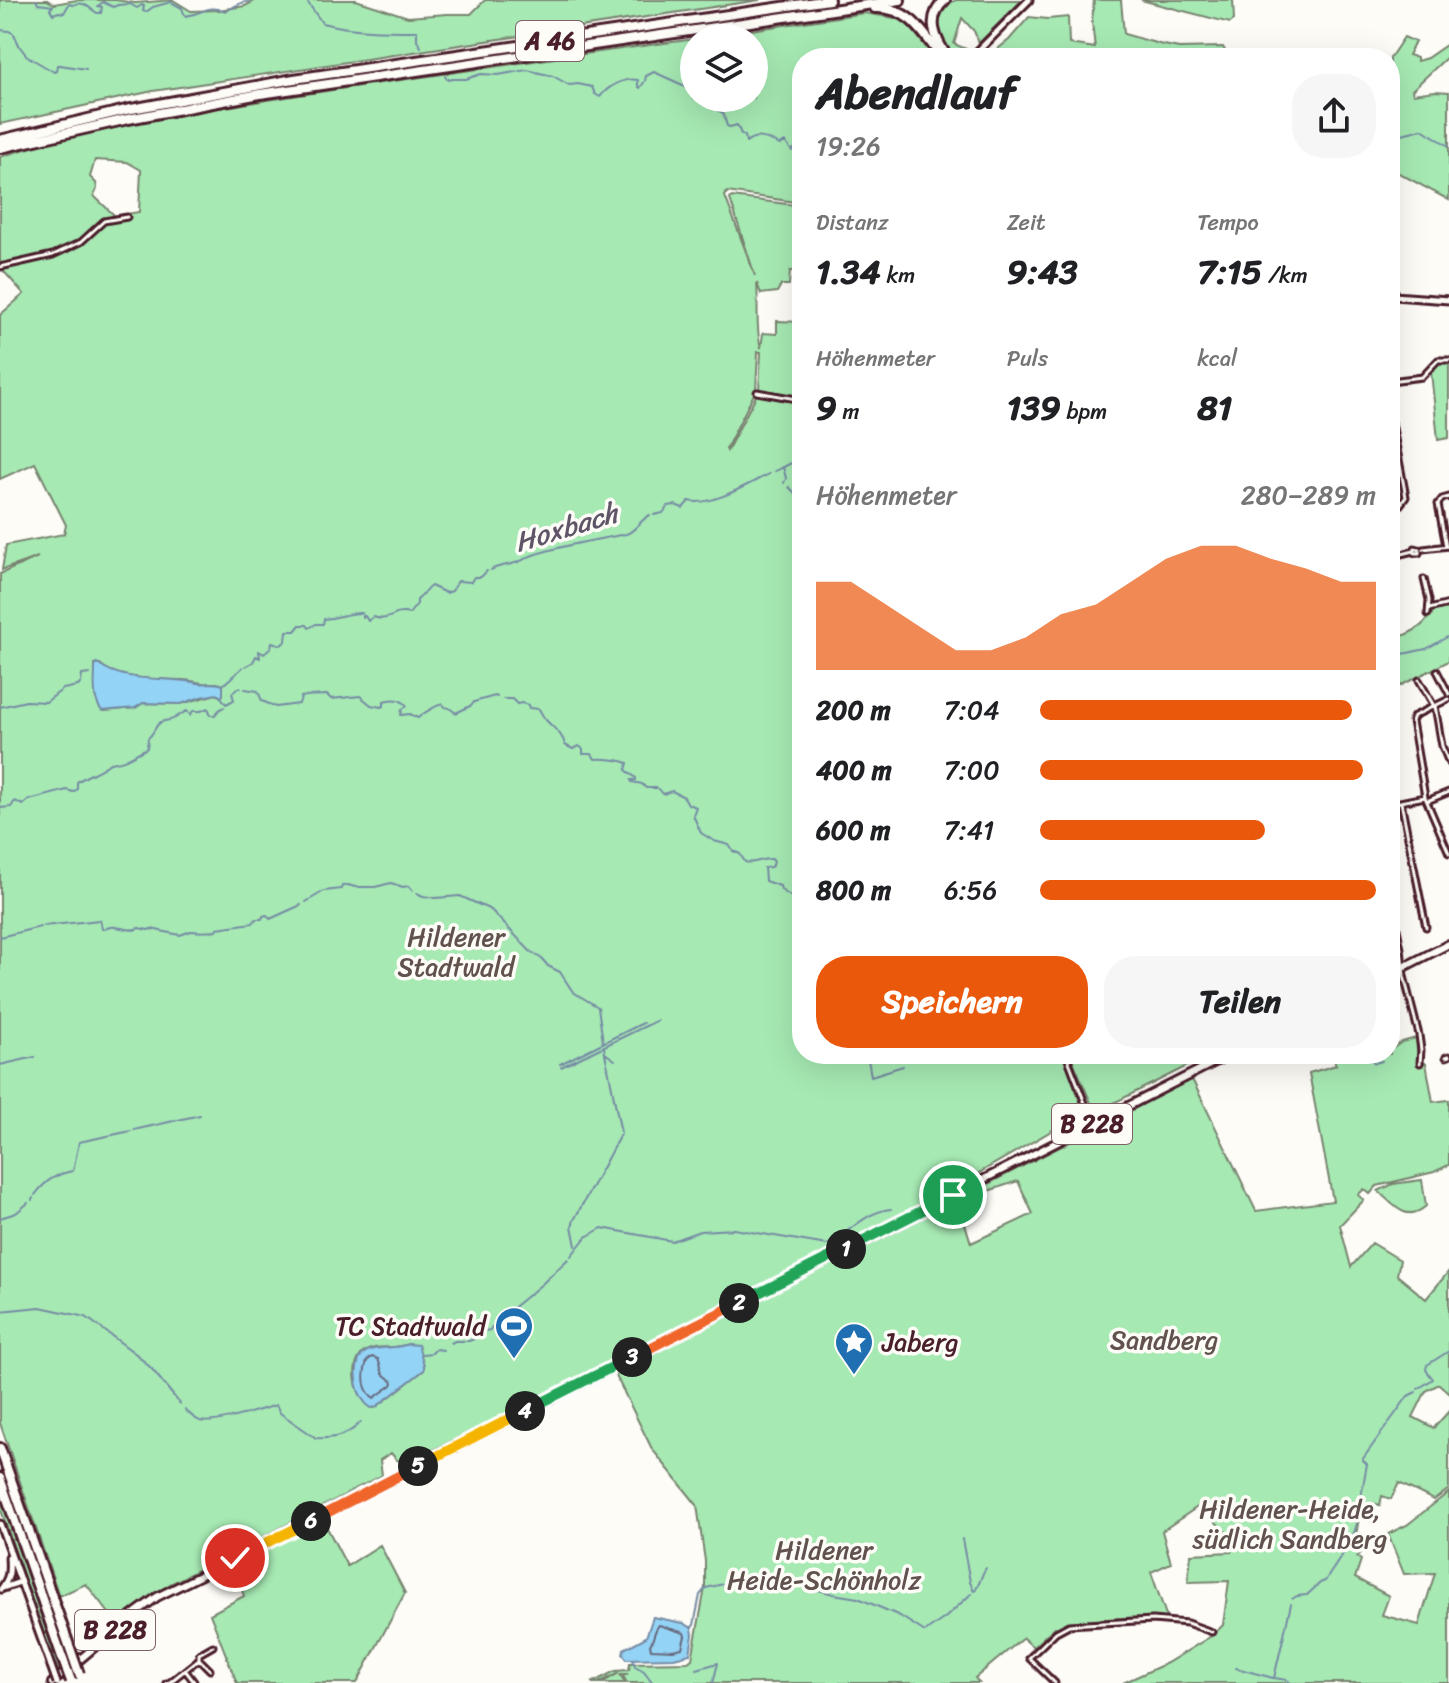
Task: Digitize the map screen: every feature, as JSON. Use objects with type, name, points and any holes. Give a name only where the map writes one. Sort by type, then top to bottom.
[{"type":"highway","name":"A 46","points":[[0,140],[126,110],[294,79],[829,0]]},
{"type":"highway","name":"A 46","points":[[0,151],[128,119],[246,96],[900,0]]},
{"type":"highway","points":[[942,48],[933,18],[945,0]]},
{"type":"highway","points":[[846,8],[883,8],[901,13],[916,23],[938,48]]},
{"type":"highway","points":[[0,1448],[81,1678]]},
{"type":"highway","points":[[0,1478],[71,1682]]},
{"type":"main road","points":[[980,48],[1029,0]]},
{"type":"main road","points":[[1400,299],[1449,300]]},
{"type":"main road","points":[[1400,969],[1449,944]]},
{"type":"main road","name":"B 228","points":[[54,1683],[148,1603],[182,1584],[1211,1064]]},
{"type":"main road","points":[[0,1524],[51,1666],[54,1683]]},
{"type":"main road","points":[[0,1589],[10,1573],[8,1548]]},
{"type":"main road","points":[[0,1589],[20,1582]]},
{"type":"street","points":[[0,267],[53,255],[81,242],[104,221],[127,217]]},
{"type":"street","points":[[1400,380],[1422,377],[1438,360],[1449,360]]},
{"type":"street","points":[[757,392],[792,398]]},
{"type":"street","points":[[1400,465],[1406,497],[1400,505]]},
{"type":"street","points":[[1423,549],[1447,546],[1438,504],[1449,497]]},
{"type":"street","points":[[1400,554],[1414,551]]},
{"type":"street","points":[[1424,579],[1428,612],[1449,604]]},
{"type":"street","points":[[1437,671],[1449,696],[1414,716],[1412,721],[1426,799],[1449,853]]},
{"type":"street","points":[[1419,680],[1434,706],[1442,746],[1449,763]]},
{"type":"street","points":[[1426,927],[1401,802],[1449,792]]},
{"type":"street","points":[[1400,950],[1419,1035],[1420,1063]]},
{"type":"street","points":[[1070,1064],[1093,1124]]},
{"type":"street","points":[[1055,1683],[1029,1658],[1056,1632],[1069,1625],[1153,1620],[1187,1623],[1212,1632]]},
{"type":"street","points":[[169,1683],[199,1659],[199,1654],[213,1646]]},
{"type":"street","points":[[199,1659],[210,1670]]},
{"type":"street","points":[[185,1670],[195,1683]]},
{"type":"green space","points":[[0,0],[47,0],[54,4],[77,0],[135,3],[173,0],[191,11],[245,6],[256,0],[356,0],[408,17],[471,14],[485,0],[760,0],[153,91],[0,124]]},
{"type":"green space","points":[[956,0],[1022,0],[979,43],[974,31],[962,18],[954,44],[964,48],[946,48],[942,40],[937,21],[947,5]]},
{"type":"green space","points":[[1094,0],[1121,0],[1124,34],[1179,48],[1095,48],[1092,22]]},
{"type":"green space","points":[[1141,0],[1233,0],[1234,20],[1230,23]]},
{"type":"green space","name":"Hildener Stadtwald","points":[[864,13],[901,19],[926,48],[792,48],[792,202],[727,192],[725,196],[755,276],[730,199],[792,205],[792,271],[789,285],[781,285],[777,292],[761,294],[757,283],[761,348],[763,333],[777,334],[777,321],[792,322],[792,397],[759,391],[761,352],[758,352],[756,390],[726,449],[758,392],[792,399],[792,1064],[1067,1064],[1083,1116],[1053,1130],[913,1211],[506,1416],[408,1462],[397,1460],[391,1453],[380,1460],[382,1475],[170,1584],[116,1622],[86,1584],[59,1596],[0,1423],[0,574],[38,557],[2,570],[6,545],[64,534],[66,525],[35,463],[0,479],[0,315],[24,294],[0,267],[0,157],[97,131],[369,84],[680,41],[680,112],[768,112],[768,28]],"holes":[[[95,160],[127,162],[141,170],[139,212],[115,216],[94,196],[96,183],[90,177]],[[95,664],[117,674],[128,676],[221,684],[221,697],[216,694],[181,704],[143,703],[135,708],[105,711],[95,696]],[[408,1344],[424,1365],[424,1370],[375,1408],[363,1399],[356,1384],[358,1359],[373,1348]]]},
{"type":"green space","points":[[1029,17],[1068,17],[1069,44],[1095,48],[999,48]]},
{"type":"green space","points":[[1404,37],[1415,42],[1408,55],[1417,58],[1417,61],[1449,43],[1449,55],[1412,90],[1413,94],[1449,92],[1449,200],[1400,174],[1400,48],[1397,48]]},
{"type":"green space","points":[[1443,362],[1449,363],[1449,438],[1438,440],[1431,372]]},
{"type":"green space","points":[[1449,602],[1449,661],[1400,686],[1400,637],[1422,625],[1432,607]]},
{"type":"green space","points":[[1416,1038],[1418,1063],[1426,1063],[1433,1102],[1449,1100],[1449,1165],[1434,1172],[1377,1186],[1370,1194],[1364,1189],[1358,1195],[1364,1200],[1340,1225],[1351,1267],[1372,1243],[1400,1260],[1397,1275],[1426,1299],[1449,1271],[1449,1393],[1439,1384],[1426,1391],[1413,1417],[1434,1428],[1449,1411],[1449,1489],[1434,1500],[1399,1483],[1391,1499],[1382,1496],[1380,1505],[1371,1503],[1367,1512],[1360,1511],[1356,1536],[1371,1541],[1357,1557],[1361,1560],[1355,1578],[1389,1596],[1382,1615],[1419,1625],[1435,1573],[1404,1574],[1388,1534],[1407,1525],[1449,1492],[1449,1683],[1123,1683],[1167,1663],[1213,1635],[1223,1625],[1229,1581],[1188,1582],[1191,1554],[1231,1552],[1227,1533],[1199,1506],[1162,1531],[1171,1563],[1151,1572],[1167,1618],[1110,1619],[1079,1622],[1059,1629],[1055,1627],[1033,1647],[1023,1638],[975,1678],[979,1683],[627,1683],[623,1676],[628,1674],[620,1674],[625,1683],[602,1683],[619,1673],[592,1683],[615,1671],[629,1670],[630,1663],[688,1662],[692,1659],[705,1588],[705,1561],[697,1505],[652,1449],[614,1372],[1192,1079],[1256,1211],[1333,1201],[1309,1073],[1336,1064],[1400,1064],[1400,1043]],"holes":[[[1018,1181],[1033,1214],[971,1243],[958,1201]]]},
{"type":"green space","points":[[1074,1064],[1191,1064],[1098,1111],[1094,1110]]},
{"type":"green space","points":[[1422,1180],[1426,1206],[1412,1213],[1400,1210],[1378,1191],[1393,1184]]},
{"type":"green space","points":[[0,1496],[59,1668],[56,1670],[0,1507]]},
{"type":"green space","points":[[323,1520],[347,1566],[380,1545],[405,1593],[357,1683],[237,1683],[210,1614],[244,1596],[233,1565]]},
{"type":"water","points":[[97,663],[108,670],[133,677],[220,684],[223,685],[223,695],[201,697],[181,704],[143,703],[135,708],[102,711],[95,690]]},
{"type":"water","points":[[408,1344],[418,1345],[424,1370],[371,1408],[363,1400],[356,1382],[362,1354]]},
{"type":"water","points":[[653,1617],[692,1628],[690,1654],[674,1658],[627,1659],[624,1649],[646,1637]]},
{"type":"waterway","points":[[36,0],[38,4],[53,6],[50,9],[53,14],[64,13],[69,4],[83,4],[101,13],[102,7],[98,6],[103,2],[113,7],[130,4],[137,8],[142,5],[146,12],[171,2],[182,8],[185,16],[208,9],[226,11],[256,0]]},
{"type":"waterway","points":[[306,0],[322,23],[381,31],[417,31],[421,47]]},
{"type":"waterway","points":[[0,30],[14,34],[27,56],[54,72],[57,65],[86,69]]},
{"type":"waterway","points":[[445,76],[447,79],[466,79],[481,74],[498,75],[527,70],[553,76],[569,85],[592,87],[600,97],[622,81],[638,80],[640,88],[646,76],[654,72],[680,84]]},
{"type":"waterway","points":[[721,112],[727,126],[737,125],[746,142],[754,138],[780,145],[785,142],[792,151]]},
{"type":"waterway","points":[[1400,134],[1422,129],[1449,146]]},
{"type":"waterway","name":"Hoxbach","points":[[775,471],[792,463]]},
{"type":"waterway","points":[[783,467],[784,483]]},
{"type":"waterway","name":"Hoxbach","points":[[654,515],[663,513],[668,506],[683,508],[689,501],[718,498],[769,474]]},
{"type":"waterway","points":[[789,487],[792,490]]},
{"type":"waterway","name":"Hoxbach","points":[[491,570],[556,548],[626,534],[650,515]]},
{"type":"waterway","name":"Hoxbach","points":[[246,666],[256,656],[260,658],[259,651],[264,654],[272,642],[281,645],[286,641],[287,631],[295,631],[300,625],[309,628],[323,624],[324,619],[353,613],[362,613],[368,621],[373,617],[409,614],[431,586],[446,593],[452,591],[458,581],[471,582],[474,577],[481,577],[487,571]]},
{"type":"waterway","points":[[1400,656],[1426,649],[1449,636]]},
{"type":"waterway","name":"Hoxbach","points":[[223,685],[243,667]]},
{"type":"waterway","name":"Hoxbach","points":[[0,707],[26,701],[46,702],[63,689],[78,686],[82,675],[90,674]]},
{"type":"waterway","points":[[221,697],[226,704],[234,700],[232,693],[241,688]]},
{"type":"waterway","points":[[245,689],[258,691],[262,701],[276,707],[299,704],[301,697],[327,695],[331,699],[360,696],[371,705],[381,707],[384,701],[397,700],[407,706],[402,709],[401,715],[410,714],[418,718],[442,703],[456,713],[474,702],[497,697]]},
{"type":"waterway","points":[[503,699],[512,699],[517,704],[539,709],[565,745],[573,749],[579,746],[583,754],[592,754],[595,759],[628,763],[626,770],[636,778],[632,782],[646,788],[657,788]]},
{"type":"waterway","points":[[0,808],[11,807],[15,801],[23,805],[29,800],[67,790],[73,792],[81,779],[147,748],[148,738],[161,722],[187,711],[190,715],[193,711],[208,708],[211,715],[215,715],[224,707]]},
{"type":"waterway","points":[[659,789],[663,794],[672,791],[696,807],[693,815],[701,833],[729,845],[745,862],[772,859],[772,866],[764,868],[765,881],[780,886],[792,897]]},
{"type":"waterway","points":[[306,902],[324,891],[348,885],[375,887],[391,883],[408,886],[413,891]]},
{"type":"waterway","points":[[417,893],[435,898],[460,896],[491,910],[530,951],[560,972],[573,992],[598,1007],[603,1042]]},
{"type":"waterway","points":[[43,926],[100,920],[102,929],[139,928],[180,935],[253,923],[267,915],[270,919],[301,905]]},
{"type":"waterway","points":[[0,937],[40,927]]},
{"type":"waterway","points":[[561,1067],[658,1020]]},
{"type":"waterway","points":[[560,1064],[643,1023]]},
{"type":"waterway","points":[[604,1047],[605,1053],[615,1060]]},
{"type":"waterway","points":[[576,1246],[572,1226],[574,1220],[621,1133],[605,1053]]},
{"type":"waterway","points":[[0,1065],[35,1057]]},
{"type":"waterway","points":[[869,1064],[871,1076],[903,1066]]},
{"type":"waterway","points":[[134,1130],[200,1115]]},
{"type":"waterway","points":[[35,1195],[51,1179],[73,1171],[79,1142],[131,1131]]},
{"type":"waterway","points":[[0,1218],[16,1213],[28,1203]]},
{"type":"waterway","points":[[571,1256],[586,1237],[602,1228],[672,1241],[700,1231],[734,1229],[827,1245],[866,1218],[891,1209]]},
{"type":"waterway","points":[[451,1343],[469,1341],[480,1332],[490,1330],[568,1259]]},
{"type":"waterway","points":[[0,1311],[40,1307],[86,1317],[136,1354],[180,1404]]},
{"type":"waterway","points":[[422,1354],[443,1350]]},
{"type":"waterway","points":[[1418,1389],[1433,1379],[1426,1370],[1427,1365],[1449,1351]]},
{"type":"waterway","points":[[1292,1599],[1307,1595],[1325,1581],[1349,1545],[1355,1530],[1367,1464],[1362,1460],[1408,1396],[1416,1392]]},
{"type":"waterway","points":[[185,1410],[198,1420],[207,1422],[276,1405],[280,1413],[316,1438],[340,1436],[361,1422]]},
{"type":"waterway","points":[[962,1539],[974,1591]]},
{"type":"waterway","points":[[974,1591],[986,1568]]},
{"type":"waterway","points":[[691,1628],[700,1595],[706,1588],[736,1581],[790,1582],[858,1598],[900,1616],[925,1632],[971,1594]]},
{"type":"waterway","points":[[1291,1604],[1274,1678],[1291,1683]]},
{"type":"waterway","points":[[633,1659],[635,1666],[644,1671],[653,1683]]},
{"type":"waterway","points":[[697,1669],[718,1663],[713,1683]]},
{"type":"waterway","points":[[1236,1668],[1273,1678]]},
{"type":"place","name":"TC Stadtwald","points":[[514,1360]]},
{"type":"place","name":"Jaberg","points":[[854,1376]]},
{"type":"route","points":[[235,1558],[953,1195]]},
{"type":"park label","name":"Sandberg","points":[[1164,1340]]},
{"type":"park label","name":"Hildener-Heide, südlich Sandberg","points":[[1290,1524]]},
{"type":"park label","name":"Hildener Heide-Schönholz","points":[[824,1565]]}]
